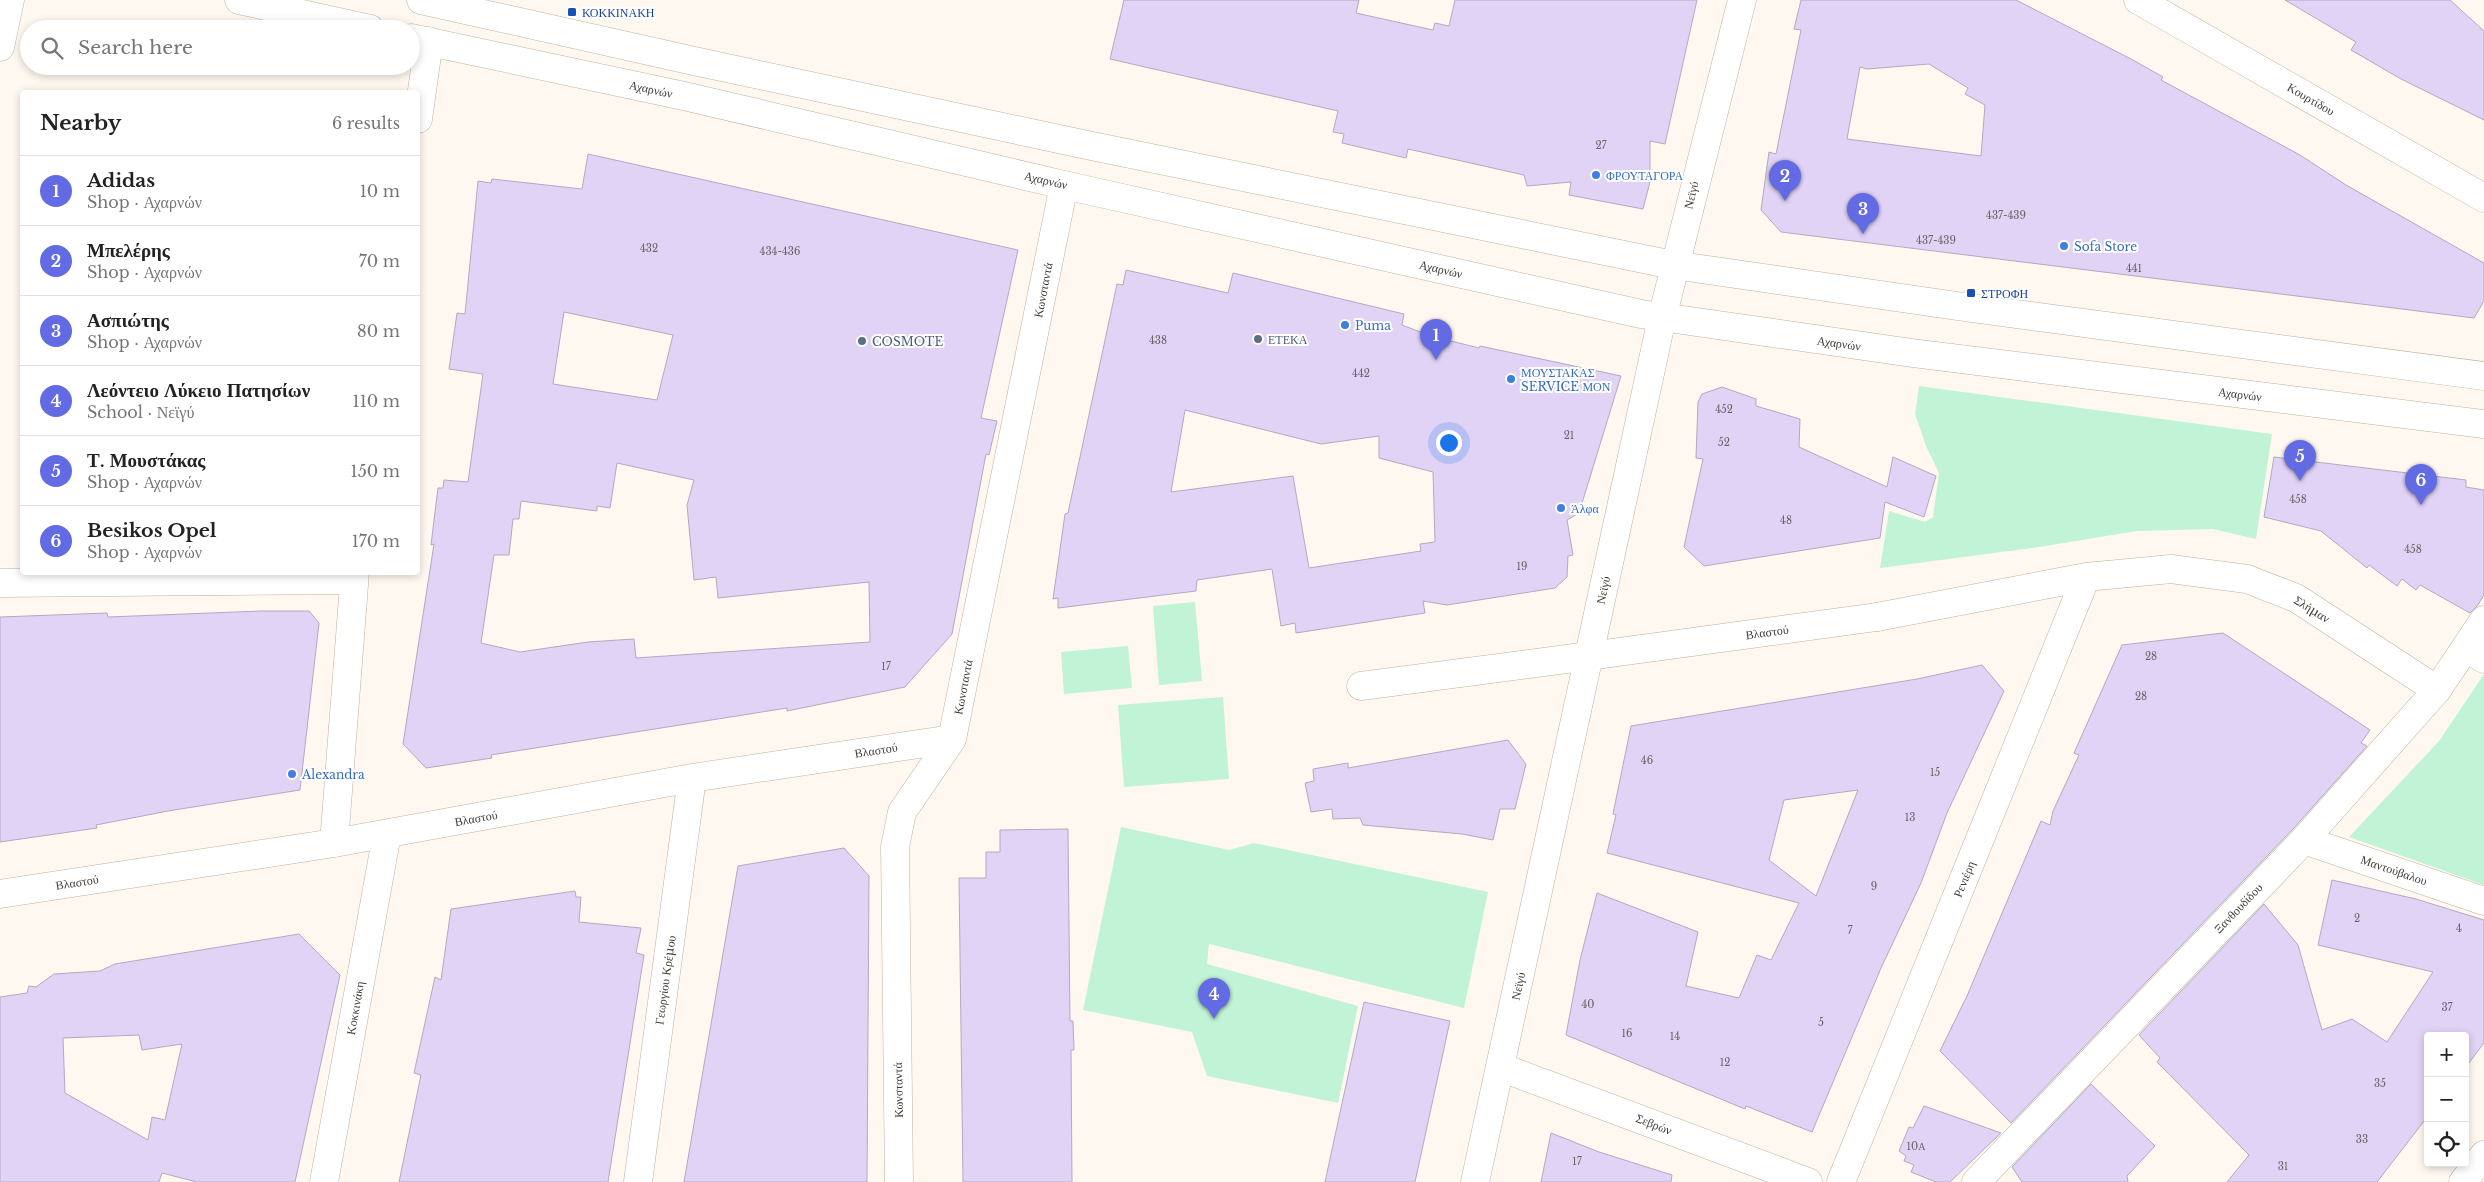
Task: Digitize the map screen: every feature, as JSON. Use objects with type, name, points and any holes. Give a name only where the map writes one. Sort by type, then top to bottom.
[{"type":"street","points":[[0,47],[10,0]]},
{"type":"street","points":[[239,0],[329,20]]},
{"type":"street","points":[[421,0],[448,3],[703,64],[1673,265],[1971,308],[2484,376]]},
{"type":"street","name":"Νεϊγύ","points":[[1475,1182],[1673,265],[1742,0]]},
{"type":"street","name":"Κουρτίδου","points":[[2138,0],[2484,198]]},
{"type":"street","name":"Αχαρνών","points":[[420,39],[684,96],[1064,185],[1662,318],[1912,353],[2484,424]]},
{"type":"street","points":[[419,75],[419,90]]},
{"type":"street","name":"Κωνσταντά","points":[[898,1182],[895,848],[902,812],[952,738],[1064,185]]},
{"type":"street","name":"Βλαστού","points":[[1361,686],[1877,617],[2086,577],[2171,569]]},
{"type":"street","name":"Σλήμαν","points":[[2171,569],[2247,579],[2274,587],[2296,598],[2437,690]]},
{"type":"street","points":[[0,583],[355,576],[334,843]]},
{"type":"street","name":"Ρενιέρη","points":[[1841,1182],[2086,577]]},
{"type":"street","name":"Ξανθουδίδου","points":[[1976,1182],[2093,1057],[2304,840],[2437,690],[2475,653],[2484,620]]},
{"type":"street","name":"Βλαστού","points":[[0,894],[334,843],[692,778],[952,738]]},
{"type":"street","name":"Γεωργίου Κρέμου","points":[[638,1182],[692,778]]},
{"type":"street","name":"Κοκκινάκη","points":[[324,1182],[387,834]]},
{"type":"street","name":"Μαντούβαλου","points":[[2304,840],[2484,901]]},
{"type":"street","name":"Σεβρών","points":[[1500,1067],[1808,1182]]},
{"type":"street","points":[[2463,1182],[2484,1155]]},
{"type":"green space","points":[[1919,386],[2272,434],[2256,539],[2213,529],[2137,531],[2039,547],[1880,568],[1889,511],[1925,522],[1933,517],[1939,473],[1926,446],[1915,414]]},
{"type":"green space","points":[[1195,602],[1202,681],[1159,685],[1153,606]]},
{"type":"green space","points":[[1128,646],[1132,688],[1064,694],[1061,652]]},
{"type":"green space","points":[[2484,674],[2484,885],[2349,837],[2439,741]]},
{"type":"green space","points":[[1223,697],[1229,779],[1124,787],[1118,705]]},
{"type":"green space","points":[[1121,827],[1229,850],[1254,843],[1488,892],[1464,1008],[1209,944],[1207,964],[1358,1006],[1338,1103],[1207,1076],[1192,1032],[1083,1010]]},
{"type":"building","points":[[1124,0],[1359,0],[1356,13],[1433,30],[1435,23],[1449,26],[1455,0],[1697,0],[1665,144],[1650,141],[1650,182],[1643,209],[1569,195],[1571,182],[1527,186],[1524,175],[1408,149],[1406,158],[1342,143],[1344,134],[1333,132],[1338,111],[1110,59]]},
{"type":"building","points":[[1801,0],[2016,0],[2133,60],[2163,77],[2161,80],[2300,155],[2346,185],[2484,263],[2484,301],[2474,318],[1781,232],[1761,210],[1769,152],[1776,154],[1801,30],[1794,29]],"holes":[[[1929,64],[1968,88],[1965,94],[1985,105],[1981,156],[1847,139],[1860,67],[1867,69]]]},
{"type":"building","points":[[2285,0],[2450,0],[2484,31],[2484,120],[2401,79],[2351,50],[2356,42]]},
{"type":"building","points":[[588,154],[1018,250],[981,418],[997,421],[989,455],[986,454],[952,634],[905,687],[787,711],[787,708],[491,755],[492,758],[426,768],[403,744],[434,544],[431,545],[438,488],[443,488],[444,480],[468,482],[483,374],[449,369],[457,313],[465,314],[478,181],[491,183],[492,179],[582,189]],"holes":[[[564,312],[673,335],[657,400],[553,384]],[[617,463],[694,480],[687,505],[694,580],[716,577],[718,598],[869,582],[870,642],[636,658],[634,639],[588,642],[520,652],[481,643],[494,555],[509,555],[513,519],[519,519],[521,501],[597,511],[597,506],[610,508]]]},
{"type":"building","points":[[1126,270],[1228,293],[1233,273],[1404,314],[1402,325],[1431,336],[1479,348],[1480,346],[1621,376],[1579,513],[1567,520],[1573,555],[1568,556],[1567,577],[1555,588],[1447,605],[1423,601],[1425,613],[1296,633],[1295,623],[1281,626],[1272,569],[1197,580],[1196,591],[1058,608],[1058,598],[1053,599],[1065,514],[1068,513],[1117,284],[1123,285]],"holes":[[[1185,410],[1321,444],[1379,436],[1379,458],[1433,472],[1435,542],[1420,544],[1421,551],[1309,568],[1293,476],[1171,492]]]},
{"type":"building","points":[[1722,387],[1756,399],[1756,406],[1800,419],[1799,447],[1887,487],[1893,457],[1936,476],[1924,517],[1885,502],[1880,538],[1704,566],[1684,547],[1703,459],[1696,458],[1698,402],[1702,394]]},
{"type":"building","points":[[2274,457],[2466,480],[2466,487],[2484,490],[2484,595],[2477,606],[2470,613],[2420,585],[2416,590],[2402,579],[2397,586],[2369,565],[2367,568],[2321,531],[2264,517]]},
{"type":"building","points":[[309,611],[319,623],[300,790],[168,811],[96,825],[97,828],[0,842],[0,617],[107,613],[108,617]]},
{"type":"building","points":[[2223,633],[2370,730],[2361,743],[2367,746],[2293,829],[2011,1123],[1940,1051],[1967,996],[2041,821],[2050,825],[2053,811],[2079,755],[2074,753],[2122,645]]},
{"type":"building","points":[[1982,665],[2004,691],[1947,813],[1921,883],[1881,968],[1812,1132],[1746,1106],[1745,1109],[1566,1035],[1580,960],[1597,893],[1698,932],[1686,986],[1739,998],[1757,955],[1771,960],[1799,903],[1607,853],[1616,815],[1613,814],[1631,726],[1917,679]],"holes":[[[1858,790],[1816,896],[1769,860],[1784,800]]]},
{"type":"building","points":[[1508,740],[1526,764],[1515,809],[1500,809],[1493,840],[1462,834],[1363,825],[1360,818],[1333,819],[1332,809],[1311,812],[1305,783],[1314,781],[1313,769],[1348,763],[1348,768]]},
{"type":"building","points":[[1068,829],[1070,1021],[1073,1021],[1074,1050],[1071,1050],[1072,1182],[963,1182],[959,878],[986,878],[986,852],[1000,852],[1000,830]]},
{"type":"building","points":[[844,848],[869,876],[867,1182],[684,1182],[738,866]]},
{"type":"building","points":[[2332,880],[2416,899],[2484,920],[2484,1043],[2469,1063],[2469,1032],[2424,1032],[2424,1121],[2377,1182],[2227,1182],[2249,1155],[2157,1062],[2160,1058],[2139,1035],[2264,904],[2298,945],[2322,1030],[2352,1019],[2387,1042],[2433,972],[2318,945]]},
{"type":"building","points":[[575,891],[576,897],[581,897],[579,922],[641,928],[636,953],[644,955],[608,1182],[399,1182],[421,1075],[414,1073],[435,977],[441,980],[451,909]]},
{"type":"building","points":[[299,934],[340,975],[295,1182],[197,1182],[162,1173],[159,1182],[0,1182],[0,997],[27,993],[29,986],[36,987],[54,974],[100,971],[115,964]],"holes":[[[139,1035],[142,1050],[182,1044],[165,1120],[152,1117],[148,1140],[65,1093],[63,1038]]]},
{"type":"building","points":[[1364,1002],[1450,1021],[1415,1182],[1325,1182]]},
{"type":"building","points":[[2091,1084],[2155,1146],[2127,1176],[2128,1182],[2022,1182],[2012,1167]]},
{"type":"building","points":[[1924,1106],[2001,1133],[1950,1182],[1936,1182],[1911,1172],[1914,1165],[1904,1161],[1906,1156],[1899,1151],[1909,1127],[1913,1128]]},
{"type":"building","points":[[1551,1133],[1599,1152],[1672,1175],[1671,1182],[1541,1182]]},
{"type":"place","name":"ΚΟΚΚΙΝΑΚΗ","points":[[572,12]]},
{"type":"place","name":"ΦΡΟΥΤΑΓΟΡΑ","points":[[1596,175]]},
{"type":"place","name":"Μπελέρης","points":[[1785,201]]},
{"type":"place","name":"Ασπιώτης","points":[[1863,234]]},
{"type":"place","name":"Sofa Store","points":[[2064,246]]},
{"type":"place","name":"ΣΤΡΟΦΗ","points":[[1971,293]]},
{"type":"place","name":"Puma","points":[[1345,325]]},
{"type":"place","name":"ΕΤΕΚΑ","points":[[1258,339]]},
{"type":"place","name":"COSMOTE","points":[[862,341]]},
{"type":"place","name":"Adidas","points":[[1436,360]]},
{"type":"place","name":"ΜΟΥΣΤΑΚΑΣ SERVICE ΜΟΝ","points":[[1511,379]]},
{"type":"place","name":"Τ. Μουστάκας","points":[[2300,481]]},
{"type":"place","name":"Besikos Opel","points":[[2421,505]]},
{"type":"place","name":"Άλφα","points":[[1561,508]]},
{"type":"place","name":"Alexandra","points":[[292,774]]},
{"type":"place","name":"Λεόντειο Λύκειο Πατησίων","points":[[1214,1019]]}]
